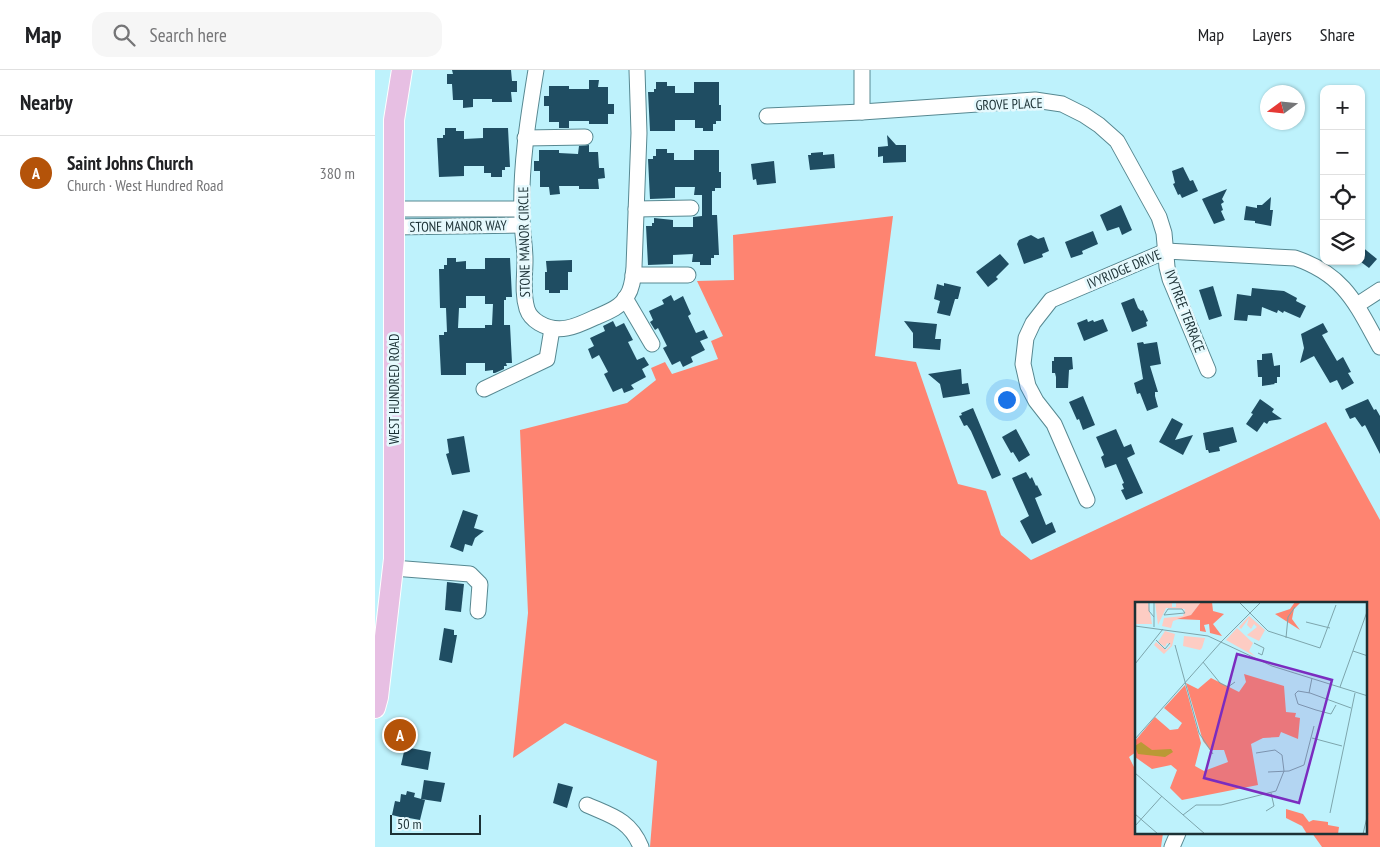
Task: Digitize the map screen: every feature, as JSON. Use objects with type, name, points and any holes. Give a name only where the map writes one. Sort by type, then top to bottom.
[{"type":"main road","name":"WEST HUNDRED ROAD","points":[[375,708],[378,697],[393,568],[394,120],[402,70]]},
{"type":"street","name":"STONE MANOR CIRCLE","points":[[536,70],[525,138],[522,209],[525,259],[524,284],[527,310],[536,321],[552,329]]},
{"type":"street","points":[[484,389],[547,359],[552,329],[566,329],[609,312],[621,304],[632,286],[639,132],[637,70]]},
{"type":"street","points":[[861,70],[862,112]]},
{"type":"street","name":"GROVE PLACE","points":[[767,116],[862,112],[1035,100],[1063,104],[1099,125],[1117,141],[1159,217],[1164,233],[1166,251]]},
{"type":"street","points":[[525,138],[585,137]]},
{"type":"street","points":[[636,209],[691,208]]},
{"type":"street","name":"STONE MANOR WAY","points":[[394,218],[522,209]]},
{"type":"street","name":"STONE MANOR WAY","points":[[394,218],[523,225]]},
{"type":"street","name":"IVYRIDGE DRIVE","points":[[1087,500],[1054,424],[1036,401],[1028,386],[1023,364],[1026,338],[1033,323],[1051,300],[1166,251],[1295,258],[1314,264],[1333,277],[1353,299],[1380,347]]},
{"type":"street","name":"IVYTREE TERRACE","points":[[1166,251],[1170,279],[1208,370]]},
{"type":"street","points":[[633,275],[688,275]]},
{"type":"street","points":[[1357,305],[1380,290]]},
{"type":"street","points":[[625,298],[652,344]]},
{"type":"street","points":[[393,568],[470,574],[480,584],[478,611]]},
{"type":"street","points":[[587,805],[622,821],[637,837],[641,847]]},
{"type":"street","points":[[1172,847],[1178,834]]},
{"type":"shaded area","points":[[893,216],[875,356],[916,362],[958,484],[986,491],[1001,535],[1031,560],[1326,422],[1380,520],[1380,847],[1322,847],[1313,834],[1367,834],[1367,602],[1135,602],[1135,753],[1129,757],[1135,769],[1135,834],[1163,834],[1161,847],[650,847],[657,761],[565,723],[513,758],[528,613],[520,430],[627,403],[656,380],[651,368],[665,362],[672,374],[718,359],[711,341],[723,336],[697,281],[734,280],[733,235]]},
{"type":"building","points":[[452,70],[511,70],[512,81],[517,81],[517,92],[511,92],[512,102],[492,102],[492,99],[473,99],[473,107],[463,108],[463,100],[453,100],[452,84],[447,84],[447,74],[453,74]]},
{"type":"building","points":[[589,80],[599,80],[598,87],[608,87],[608,104],[614,104],[614,114],[608,114],[608,124],[589,124],[589,121],[569,121],[569,128],[559,128],[559,122],[549,122],[549,106],[544,106],[544,96],[549,96],[549,86],[589,89]]},
{"type":"building","points":[[656,82],[667,82],[667,86],[675,86],[675,93],[694,93],[694,82],[719,82],[721,121],[716,121],[716,124],[713,124],[713,131],[703,131],[703,128],[695,128],[695,120],[675,120],[675,131],[650,131],[648,92],[654,92]]},
{"type":"building","points":[[445,128],[456,128],[456,131],[464,131],[464,139],[483,138],[483,128],[508,128],[510,167],[505,167],[505,170],[502,170],[502,177],[491,177],[491,173],[484,173],[484,166],[464,166],[464,176],[439,177],[437,138],[443,138]]},
{"type":"building","points":[[887,135],[896,145],[906,145],[906,162],[883,163],[883,156],[878,157],[878,147],[888,146]]},
{"type":"building","points":[[589,145],[589,152],[598,152],[599,168],[604,168],[605,178],[598,179],[599,189],[559,186],[560,194],[550,195],[549,187],[540,187],[540,171],[534,171],[534,161],[539,161],[539,150],[559,150],[559,153],[578,154],[579,146]]},
{"type":"building","points":[[656,149],[667,149],[667,153],[674,153],[674,160],[694,160],[694,150],[719,150],[721,188],[715,188],[715,191],[712,191],[712,215],[717,215],[719,255],[714,255],[714,258],[711,258],[711,265],[700,265],[700,262],[692,262],[693,254],[673,255],[673,264],[648,265],[646,226],[652,226],[654,218],[673,220],[673,227],[693,227],[693,217],[702,216],[702,195],[694,195],[695,187],[675,187],[675,198],[650,199],[648,159],[653,159],[653,156],[656,156]]},
{"type":"building","points":[[823,152],[823,155],[834,154],[835,168],[810,170],[808,155]]},
{"type":"building","points":[[774,161],[776,183],[757,185],[756,179],[753,180],[751,164]]},
{"type":"building","points":[[1183,167],[1190,181],[1193,180],[1198,191],[1182,198],[1180,194],[1178,195],[1173,184],[1175,183],[1172,171]]},
{"type":"building","points":[[1227,189],[1222,199],[1224,202],[1221,204],[1223,210],[1221,211],[1225,220],[1214,224],[1202,199]]},
{"type":"building","points":[[1271,197],[1270,210],[1273,210],[1271,226],[1244,220],[1246,206],[1257,208],[1257,205],[1262,205]]},
{"type":"building","points":[[1121,205],[1132,230],[1122,235],[1119,227],[1107,231],[1100,215]]},
{"type":"building","points":[[1093,231],[1098,244],[1082,251],[1083,254],[1071,258],[1065,242]]},
{"type":"building","points":[[1031,235],[1038,239],[1044,237],[1049,251],[1042,254],[1043,257],[1024,264],[1017,244],[1019,240]]},
{"type":"building","points":[[1365,249],[1377,259],[1369,268],[1365,265]]},
{"type":"building","points":[[1000,254],[1009,264],[996,277],[998,279],[988,287],[976,272]]},
{"type":"building","points":[[447,258],[456,258],[456,262],[466,261],[466,269],[485,269],[485,258],[510,258],[512,297],[506,297],[506,300],[504,300],[504,325],[510,325],[512,363],[506,363],[507,366],[504,366],[504,369],[493,373],[493,370],[485,371],[485,363],[466,363],[466,375],[441,375],[439,335],[444,335],[444,332],[447,332],[446,308],[440,308],[439,269],[444,269],[444,265],[447,265]],"holes":[[[466,296],[485,296],[485,304],[493,304],[492,325],[485,325],[485,328],[458,328],[459,308],[466,308]]]},
{"type":"building","points":[[572,260],[572,272],[568,272],[568,290],[560,290],[560,293],[549,293],[549,290],[545,290],[546,261]]},
{"type":"building","points":[[944,283],[961,287],[950,316],[937,313],[940,301],[934,299],[937,284],[944,286]]},
{"type":"building","points":[[1213,286],[1222,316],[1209,320],[1199,290]]},
{"type":"building","points":[[1252,288],[1284,291],[1297,298],[1296,301],[1306,306],[1300,318],[1284,311],[1283,313],[1278,310],[1277,313],[1262,307],[1261,316],[1248,315],[1247,321],[1234,320],[1237,294],[1251,296]]},
{"type":"building","points":[[671,295],[674,301],[683,296],[691,314],[688,316],[696,333],[704,330],[708,338],[700,341],[705,350],[691,357],[693,362],[683,367],[680,361],[672,365],[663,348],[667,346],[658,328],[655,330],[650,322],[653,320],[649,311],[664,304],[662,300]]},
{"type":"building","points":[[1134,298],[1138,308],[1141,311],[1143,310],[1148,321],[1146,322],[1147,326],[1132,332],[1121,303]]},
{"type":"building","points":[[1087,319],[1088,322],[1093,320],[1094,322],[1103,319],[1108,331],[1084,341],[1077,323]]},
{"type":"building","points":[[613,321],[616,327],[624,323],[633,340],[628,342],[637,360],[644,357],[649,365],[642,369],[646,377],[631,385],[634,389],[624,393],[622,388],[613,392],[604,374],[608,372],[599,355],[592,359],[588,349],[594,346],[590,338],[605,331],[603,326]]},
{"type":"building","points":[[904,321],[937,324],[935,339],[941,339],[940,350],[913,348],[913,333]]},
{"type":"building","points":[[1323,323],[1328,332],[1322,335],[1337,361],[1343,357],[1351,372],[1348,373],[1354,383],[1342,390],[1337,380],[1330,383],[1314,356],[1300,363],[1304,348],[1301,334]]},
{"type":"building","points":[[1143,342],[1144,344],[1157,342],[1161,364],[1150,366],[1158,392],[1155,392],[1155,396],[1158,407],[1147,411],[1140,393],[1137,394],[1134,383],[1143,379],[1137,343]]},
{"type":"building","points":[[1272,353],[1274,366],[1280,365],[1280,377],[1277,377],[1277,383],[1275,384],[1262,386],[1262,377],[1258,377],[1257,360],[1262,360],[1262,354]]},
{"type":"building","points":[[1054,357],[1072,357],[1073,369],[1069,370],[1068,388],[1056,388],[1055,373],[1052,373]]},
{"type":"building","points":[[961,369],[962,384],[968,383],[970,394],[943,398],[940,384],[928,374]]},
{"type":"building","points":[[1083,396],[1095,425],[1083,430],[1069,402]]},
{"type":"building","points":[[1260,399],[1274,409],[1272,412],[1282,419],[1269,421],[1267,424],[1264,422],[1257,432],[1246,424]]},
{"type":"building","points":[[1368,399],[1380,416],[1380,454],[1365,425],[1362,427],[1355,417],[1350,419],[1345,409]]},
{"type":"building","points":[[973,408],[1001,475],[992,479],[971,431],[967,425],[964,426],[959,416],[962,415],[961,413]]},
{"type":"building","points":[[1172,418],[1183,424],[1175,440],[1193,435],[1183,455],[1159,442]]},
{"type":"building","points":[[1233,427],[1237,442],[1219,447],[1220,451],[1209,453],[1206,450],[1203,433]]},
{"type":"building","points":[[1016,429],[1030,455],[1019,462],[1013,452],[1011,453],[1002,437]]},
{"type":"building","points":[[1116,429],[1124,447],[1131,444],[1135,454],[1127,458],[1143,493],[1126,500],[1121,490],[1124,489],[1122,484],[1124,483],[1116,464],[1105,468],[1101,457],[1104,455],[1096,437]]},
{"type":"building","points":[[464,436],[470,472],[452,475],[446,454],[449,453],[447,439]]},
{"type":"building","points":[[1026,472],[1030,479],[1032,477],[1042,495],[1035,498],[1046,525],[1052,522],[1056,532],[1032,544],[1020,521],[1029,516],[1012,478]]},
{"type":"building","points":[[463,510],[478,515],[474,528],[484,531],[475,538],[472,546],[465,544],[463,552],[450,547]]},
{"type":"building","points":[[447,582],[464,584],[461,612],[445,610]]},
{"type":"building","points":[[444,628],[454,630],[454,635],[457,635],[452,663],[439,660]]},
{"type":"building","points":[[405,747],[431,752],[428,770],[401,765]]},
{"type":"building","points":[[424,780],[445,783],[441,802],[421,799]]},
{"type":"building","points":[[558,783],[573,787],[567,808],[553,803]]},
{"type":"building","points":[[407,791],[415,793],[414,797],[425,800],[420,820],[409,818],[409,822],[399,820],[400,817],[392,815],[395,801],[400,802],[401,794],[406,795]]},
{"type":"place","name":"Saint Johns Church","points":[[400,735]]}]
